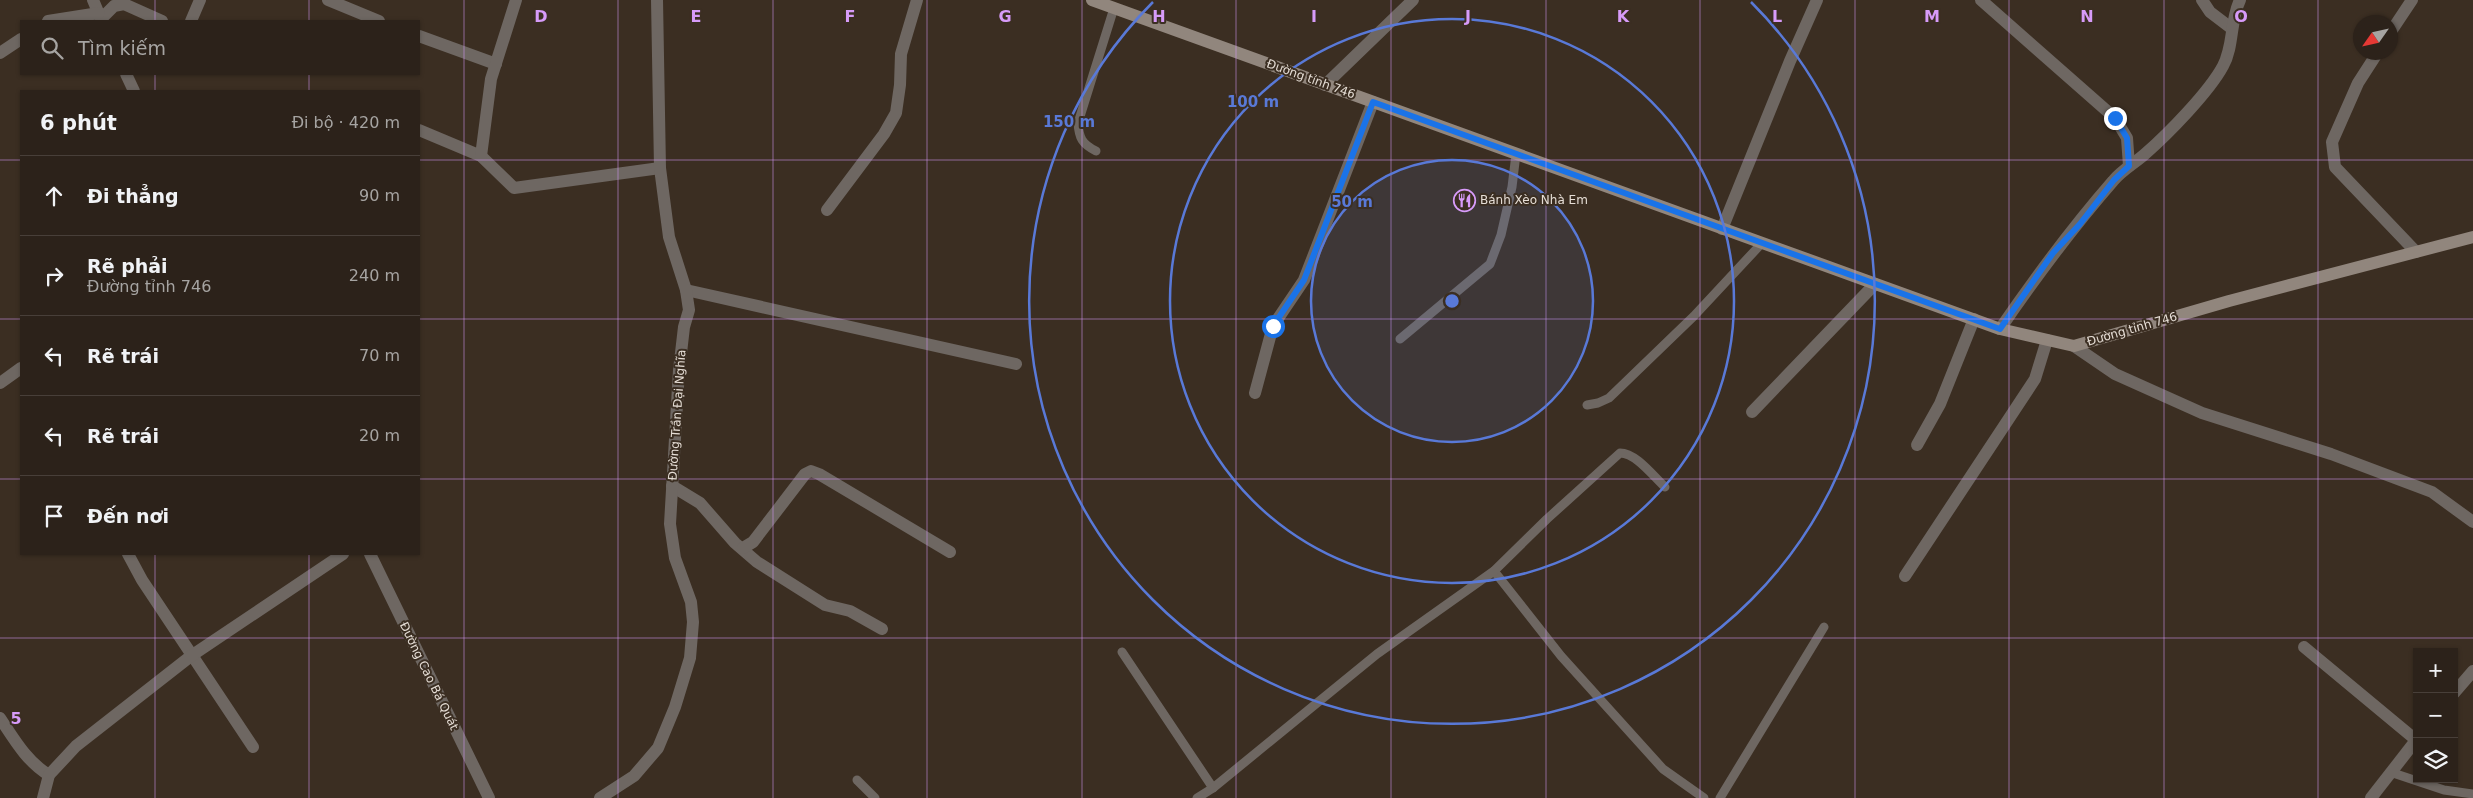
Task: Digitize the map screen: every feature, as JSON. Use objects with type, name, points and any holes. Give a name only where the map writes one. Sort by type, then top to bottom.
[{"type":"main road","name":"Đường tỉnh 746","points":[[1092,0],[2000,329],[2074,346],[2229,301],[2473,237]]},
{"type":"street","points":[[93,0],[101,18]]},
{"type":"street","points":[[191,20],[200,0]]},
{"type":"street","points":[[328,0],[378,20]]},
{"type":"street","points":[[481,156],[492,79],[516,0]]},
{"type":"street","name":"Đường Trần Đại Nghĩa","points":[[600,798],[634,776],[658,748],[675,707],[690,658],[691,602],[670,538],[679,370],[684,327],[689,310],[686,290],[669,237],[660,168],[657,0]]},
{"type":"street","points":[[827,210],[884,134],[896,113],[901,54],[917,0]]},
{"type":"street","points":[[1325,84],[1413,0]]},
{"type":"street","points":[[1722,229],[1790,61],[1817,0]]},
{"type":"street","points":[[1981,0],[2115,118],[2127,138],[2129,166]]},
{"type":"street","points":[[2202,0],[2210,12],[2231,28]]},
{"type":"street","points":[[2000,329],[2053,253],[2080,224],[2114,180],[2146,154],[2209,88],[2224,64],[2231,28],[2240,0]]},
{"type":"street","points":[[2398,21],[2412,0]]},
{"type":"street","points":[[66,20],[101,18],[114,6],[124,4],[160,20]]},
{"type":"street","points":[[420,36],[496,64]]},
{"type":"street","points":[[0,53],[20,40]]},
{"type":"street","points":[[2373,60],[2358,83],[2332,142],[2335,167],[2416,252]]},
{"type":"street","points":[[126,75],[134,90]]},
{"type":"street","points":[[1255,393],[1273,326],[1304,280],[1373,102]]},
{"type":"street","points":[[420,130],[481,156],[514,188],[660,168]]},
{"type":"street","points":[[1752,412],[1875,284]]},
{"type":"street","points":[[686,290],[1016,364]]},
{"type":"street","points":[[1917,445],[1940,404],[1974,319]]},
{"type":"street","points":[[1905,576],[2036,379],[2047,340]]},
{"type":"street","points":[[2074,346],[2115,374],[2202,413],[2330,454],[2432,492],[2473,522]]},
{"type":"street","points":[[0,382],[20,369]]},
{"type":"street","points":[[743,548],[753,542],[805,474],[811,471],[950,552]]},
{"type":"street","points":[[672,486],[700,503],[735,543],[757,562],[825,605],[850,611],[882,629]]},
{"type":"street","points":[[129,555],[190,656],[253,747]]},
{"type":"street","points":[[43,798],[49,775],[76,746],[190,656],[342,555]]},
{"type":"street","name":"Đường Cao Bá Quát","points":[[370,555],[489,798]]},
{"type":"street","points":[[2304,647],[2415,738]]},
{"type":"street","points":[[2458,688],[2473,671]]},
{"type":"street","points":[[0,718],[25,754],[38,768],[49,775]]},
{"type":"street","points":[[2371,798],[2413,743]]},
{"type":"lane","points":[[1096,151],[1085,146],[1079,136],[1078,123],[1114,8]]},
{"type":"lane","points":[[1400,339],[1490,264],[1501,235],[1512,187],[1516,154]]},
{"type":"lane","points":[[1587,405],[1598,404],[1610,398],[1694,316],[1762,243]]},
{"type":"lane","points":[[1198,798],[1213,788],[1377,654],[1494,570],[1620,453],[1627,453],[1665,487]]},
{"type":"lane","points":[[1494,570],[1561,656],[1663,769],[1704,798]]},
{"type":"lane","points":[[1720,798],[1824,627]]},
{"type":"lane","points":[[1122,652],[1213,788]]},
{"type":"lane","points":[[2390,772],[2444,790],[2473,794]]},
{"type":"lane","points":[[857,780],[875,798]]},
{"type":"place","name":"Bánh Xèo Nhà Em","points":[[1464,200]]},
{"type":"route","points":[[1273,326],[1304,280],[1373,102],[2000,329],[2053,253],[2080,224],[2114,180],[2129,166],[2127,138],[2115,118]]}]
